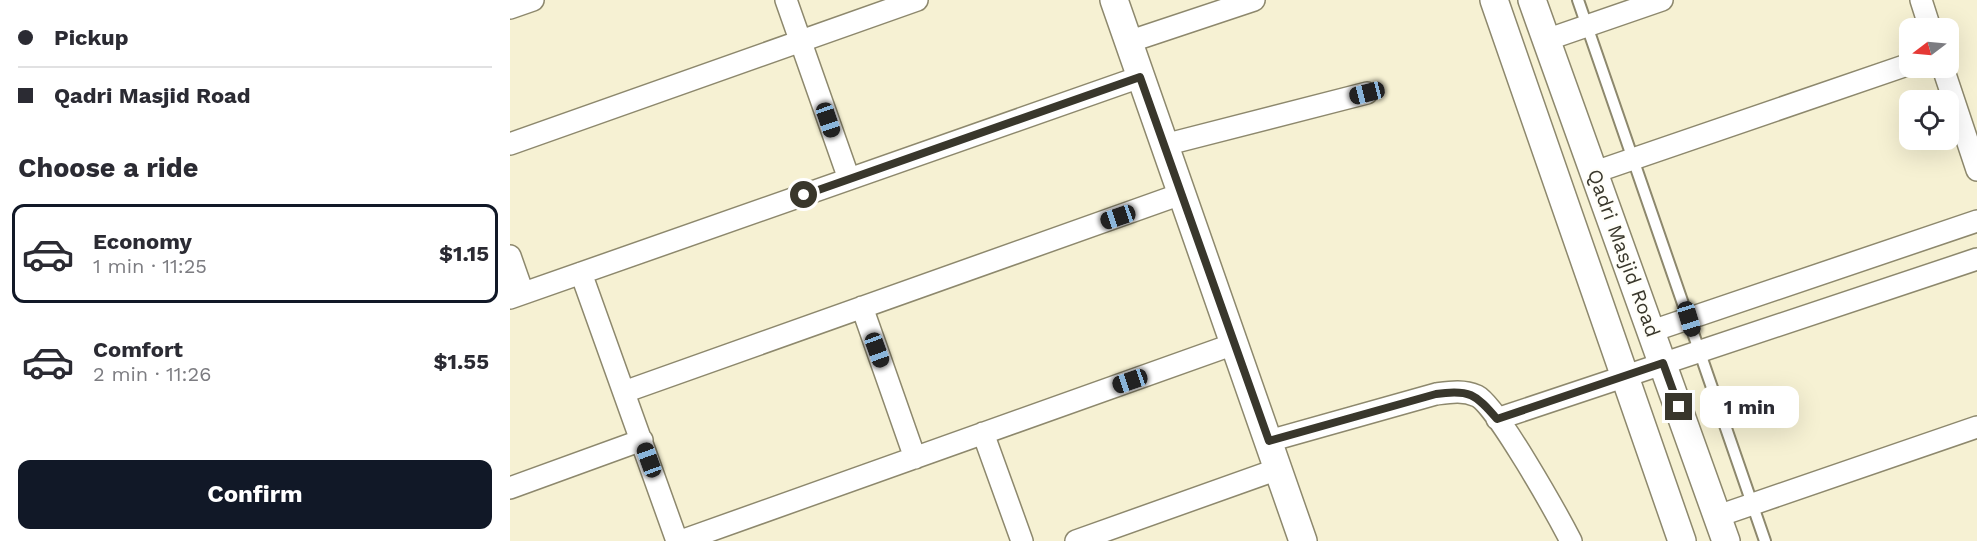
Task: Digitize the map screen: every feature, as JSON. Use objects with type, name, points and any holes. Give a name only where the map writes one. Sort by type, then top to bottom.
[{"type":"street","points":[[510,8],[533,0]]},
{"type":"street","points":[[786,0],[849,179]]},
{"type":"street","points":[[510,144],[916,0]]},
{"type":"street","points":[[1114,0],[1303,541]]},
{"type":"street","name":"Qadri Masjid Road","points":[[1494,0],[1682,541]]},
{"type":"street","name":"Qadri Masjid Road","points":[[1532,0],[1722,529]]},
{"type":"street","points":[[1546,40],[1662,0]]},
{"type":"street","points":[[1921,0],[1927,18]]},
{"type":"street","points":[[1128,42],[1243,2]]},
{"type":"street","points":[[1595,172],[1899,68]]},
{"type":"street","points":[[510,256],[517,296],[1140,77]]},
{"type":"street","points":[[1946,78],[1977,170]]},
{"type":"street","points":[[1164,145],[1367,93]]},
{"type":"street","points":[[624,392],[1181,194]]},
{"type":"street","points":[[1652,332],[1977,221]]},
{"type":"street","points":[[1497,419],[1977,259]]},
{"type":"street","points":[[581,273],[679,541],[1234,344]]},
{"type":"street","points":[[862,307],[915,458]]},
{"type":"street","points":[[1269,441],[1436,394],[1459,391],[1479,397],[1497,419],[1571,541]]},
{"type":"street","points":[[1722,529],[1752,505],[1977,427]]},
{"type":"street","points":[[983,434],[1022,541]]},
{"type":"street","points":[[510,488],[642,440]]},
{"type":"street","points":[[1076,541],[1278,469]]},
{"type":"lane","points":[[1578,0],[1765,541]]},
{"type":"route","points":[[804,195],[1140,77],[1269,441],[1436,394],[1459,391],[1479,397],[1497,419],[1663,363],[1679,407]]}]
